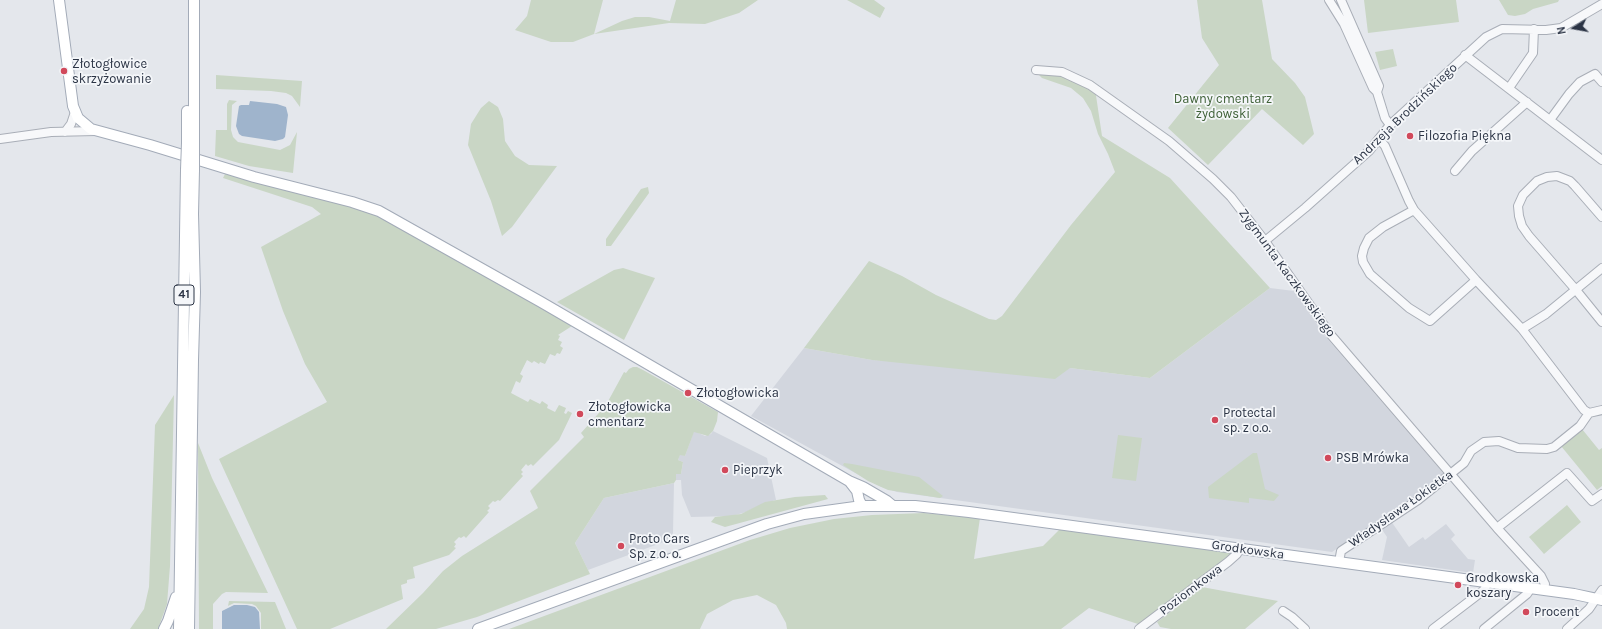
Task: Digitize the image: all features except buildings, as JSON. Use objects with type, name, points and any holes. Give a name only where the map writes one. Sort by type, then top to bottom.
[{"type":"main road","points":[[59,0],[71,99],[75,112],[83,123],[96,132],[150,145],[254,177],[352,202],[379,211],[849,480],[863,486],[893,506]]},
{"type":"main road","name":"41","points":[[178,629],[190,170],[188,0]]},
{"type":"main road","name":"41","points":[[190,143],[194,0]]},
{"type":"main road","name":"41","points":[[189,629],[192,368],[195,299],[190,170]]},
{"type":"main road","points":[[849,480],[855,486],[862,506]]},
{"type":"main road","points":[[846,508],[852,496],[853,490],[849,480]]},
{"type":"main road","points":[[862,506],[865,499],[863,486]]},
{"type":"main road","name":"Grodkowska","points":[[478,629],[767,524],[804,514],[862,506],[936,508],[1544,590],[1600,596]]},
{"type":"main road","points":[[164,629],[179,588]]},
{"type":"street","points":[[1329,0],[1344,24],[1373,88],[1377,92],[1385,118],[1390,125]]},
{"type":"street","points":[[1341,0],[1379,86],[1377,92]]},
{"type":"street","name":"Andrzeja Brodzińskiego","points":[[1265,241],[1329,187],[1368,151],[1390,125],[1478,43],[1496,31],[1507,29],[1553,30],[1561,28],[1602,4]]},
{"type":"street","points":[[1509,88],[1533,53],[1534,30]]},
{"type":"street","points":[[1465,55],[1602,160]]},
{"type":"street","name":"Zygmunta Kaczkowskiego","points":[[1036,70],[1062,72],[1090,85],[1169,141],[1213,179],[1231,197],[1265,241],[1331,335],[1497,528],[1541,576],[1544,584],[1544,590]]},
{"type":"street","points":[[1550,120],[1580,82],[1595,74],[1602,82]]},
{"type":"street","points":[[1455,171],[1472,151],[1527,102]]},
{"type":"street","points":[[64,132],[71,124],[75,112]]},
{"type":"street","points":[[0,138],[64,132],[96,132]]},
{"type":"street","points":[[1379,139],[1385,146],[1399,181],[1414,210],[1522,329],[1576,400],[1589,413],[1602,410]]},
{"type":"street","points":[[1602,217],[1570,181],[1557,176],[1547,177],[1537,181],[1528,188],[1520,200],[1518,211],[1522,226],[1537,246],[1602,322]]},
{"type":"street","points":[[1414,210],[1383,227],[1369,238],[1362,256],[1370,274],[1409,308],[1430,321],[1476,280]]},
{"type":"street","points":[[1522,329],[1546,314],[1602,268]]},
{"type":"street","name":"Władysława Łokietka","points":[[1339,562],[1341,551],[1418,500],[1464,463],[1471,451],[1484,442],[1499,442],[1518,448],[1532,447],[1540,450],[1554,446],[1580,426],[1589,413]]},
{"type":"street","points":[[1497,528],[1567,473],[1592,501],[1601,496]]},
{"type":"street","name":"Poziomkowa","points":[[1139,629],[1228,562],[1237,554],[1239,549]]},
{"type":"street","points":[[1433,629],[1484,590],[1488,582]]},
{"type":"street","points":[[1484,629],[1527,594],[1531,588]]},
{"type":"street","points":[[1567,629],[1589,610],[1600,596]]},
{"type":"street","points":[[1283,611],[1305,629]]},
{"type":"shaded area","points":[[1270,288],[1294,291],[1325,336],[1444,474],[1332,552],[897,492],[879,486],[751,416],[804,348],[872,360],[1070,368],[1150,378]]},
{"type":"shaded area","name":"Pieprzyk","points":[[694,431],[705,436],[711,434],[713,431],[767,458],[776,500],[732,516],[691,517],[682,495],[681,480],[676,480],[676,474],[681,474],[683,462],[678,460],[680,454],[685,456]]},
{"type":"shaded area","points":[[674,483],[673,533],[669,540],[588,570],[575,543],[604,498]]},
{"type":"shaded area","points":[[1391,521],[1409,547],[1423,537],[1425,540],[1446,524],[1455,535],[1451,539],[1468,559],[1475,560],[1473,573],[1382,560],[1387,537],[1381,528]]},
{"type":"green space","points":[[531,0],[603,0],[594,34],[573,42],[551,42],[515,30],[527,16]]},
{"type":"green space","points":[[676,0],[758,0],[739,13],[705,24],[669,23],[594,34],[622,21],[635,17],[649,17],[670,21]]},
{"type":"green space","points":[[847,0],[874,0],[885,8],[880,18]]},
{"type":"green space","name":"Dawny cmentarz żydowski","points":[[1197,0],[1262,0],[1272,59],[1295,83],[1305,97],[1314,134],[1303,145],[1262,109],[1208,165],[1168,128],[1219,65],[1202,38]]},
{"type":"green space","points":[[1364,0],[1456,0],[1459,22],[1368,33]]},
{"type":"green space","points":[[1499,0],[1559,0],[1558,2],[1533,9],[1525,14],[1515,16],[1508,15]]},
{"type":"green space","points":[[1393,49],[1397,66],[1380,70],[1375,52]]},
{"type":"green space","points":[[1038,72],[1077,75],[1094,82],[1102,136],[1170,178],[1270,288],[1150,378],[1070,368],[1055,379],[872,360],[804,348],[869,261],[902,276],[936,295],[989,319],[996,320],[1002,316],[1071,225],[1115,172],[1098,134],[1091,111],[1083,98],[1071,88],[1042,78]]},
{"type":"green space","points":[[216,75],[302,81],[300,107],[292,96],[286,93],[216,89]]},
{"type":"green space","points":[[229,100],[237,101],[232,105],[231,130],[233,137],[238,142],[280,150],[290,145],[297,132],[293,173],[249,166],[215,156],[216,130],[227,130],[227,104]]},
{"type":"green space","points":[[489,101],[498,107],[503,119],[505,141],[515,156],[529,165],[557,166],[512,227],[502,236],[491,201],[468,145],[471,124],[481,108]]},
{"type":"green space","points":[[225,174],[354,206],[384,218],[572,326],[558,335],[560,336],[558,340],[562,342],[560,346],[563,348],[560,354],[557,353],[555,356],[550,354],[545,364],[540,362],[539,364],[534,361],[532,363],[527,360],[520,374],[523,376],[520,383],[516,381],[511,393],[528,402],[530,399],[540,404],[542,401],[548,405],[547,408],[555,412],[559,405],[566,408],[564,413],[566,414],[568,411],[572,413],[559,440],[533,466],[531,464],[528,466],[526,464],[521,470],[523,472],[521,474],[523,476],[500,501],[493,501],[488,506],[490,508],[487,511],[489,512],[466,538],[464,536],[461,538],[459,537],[454,542],[456,544],[454,547],[456,548],[449,555],[413,567],[415,578],[407,580],[407,583],[401,585],[403,599],[330,629],[297,629],[219,459],[327,402],[305,364],[283,311],[261,247],[321,214],[312,207],[223,178]]},
{"type":"green space","points":[[648,187],[649,193],[611,246],[606,246],[606,239],[641,189]]},
{"type":"green space","points":[[623,268],[655,278],[624,340],[557,302],[614,270]]},
{"type":"green space","points":[[633,367],[643,370],[718,412],[717,421],[713,431],[708,436],[694,432],[685,456],[680,455],[678,460],[683,462],[681,474],[676,474],[676,480],[674,483],[604,498],[575,543],[590,574],[477,617],[436,629],[386,629],[443,571],[462,556],[538,508],[530,491],[584,437],[581,433],[606,405],[624,372],[626,373]]},
{"type":"green space","points":[[174,395],[170,566],[167,604],[158,629],[130,629],[144,609],[149,587],[155,425]]},
{"type":"green space","points":[[1582,429],[1599,450],[1602,448],[1602,486],[1597,490],[1561,446]]},
{"type":"green space","points":[[1118,435],[1142,438],[1136,481],[1112,478]]},
{"type":"green space","points":[[198,443],[212,478],[268,593],[226,592],[222,594],[213,604],[213,629],[199,629]]},
{"type":"green space","points":[[1253,453],[1257,453],[1265,489],[1279,495],[1274,501],[1249,498],[1249,503],[1209,498],[1208,487]]},
{"type":"green space","points":[[844,463],[919,477],[943,496],[940,498],[888,490],[868,481],[843,465]]},
{"type":"green space","points":[[825,495],[828,499],[725,527],[711,522],[715,517],[741,514],[765,502],[795,497]]},
{"type":"green space","points":[[1567,505],[1581,522],[1544,554],[1529,537]]},
{"type":"green space","points":[[924,513],[980,518],[974,559],[1043,546],[1060,529],[1230,552],[1232,555],[1141,625],[1089,608],[1061,629],[787,629],[786,623],[776,605],[757,595],[733,600],[707,614],[700,629],[509,629],[750,540],[790,528],[834,519],[872,515]]},
{"type":"green space","points":[[1202,587],[1278,601],[1245,629],[1171,629],[1160,627],[1157,622]]},
{"type":"green space","points":[[229,601],[275,602],[286,629],[261,629],[261,613],[256,606],[252,604],[234,603],[228,606]]},
{"type":"water","points":[[250,101],[277,104],[286,107],[288,115],[285,137],[283,139],[275,141],[242,136],[239,134],[236,126],[239,106],[249,105]]},
{"type":"water","points":[[234,605],[247,605],[255,607],[259,612],[260,629],[222,629],[222,611]]},
{"type":"place","name":"Złotogłowice skrzyżowanie","points":[[64,71]]},
{"type":"place","name":"Filozofia Piękna","points":[[1410,136]]},
{"type":"place","name":"Złotogłowicka","points":[[688,393]]},
{"type":"place","name":"Złotogłowicka cmentarz","points":[[580,414]]},
{"type":"place","name":"Protectal sp. z o.o.","points":[[1215,420]]},
{"type":"place","name":"PSB Mrówka","points":[[1328,458]]},
{"type":"place","name":"Pieprzyk","points":[[725,470]]},
{"type":"place","name":"Proto Cars Sp. z o. o.","points":[[621,546]]},
{"type":"place","name":"Grodkowska koszary","points":[[1458,585]]},
{"type":"place","name":"Procent","points":[[1526,612]]}]
